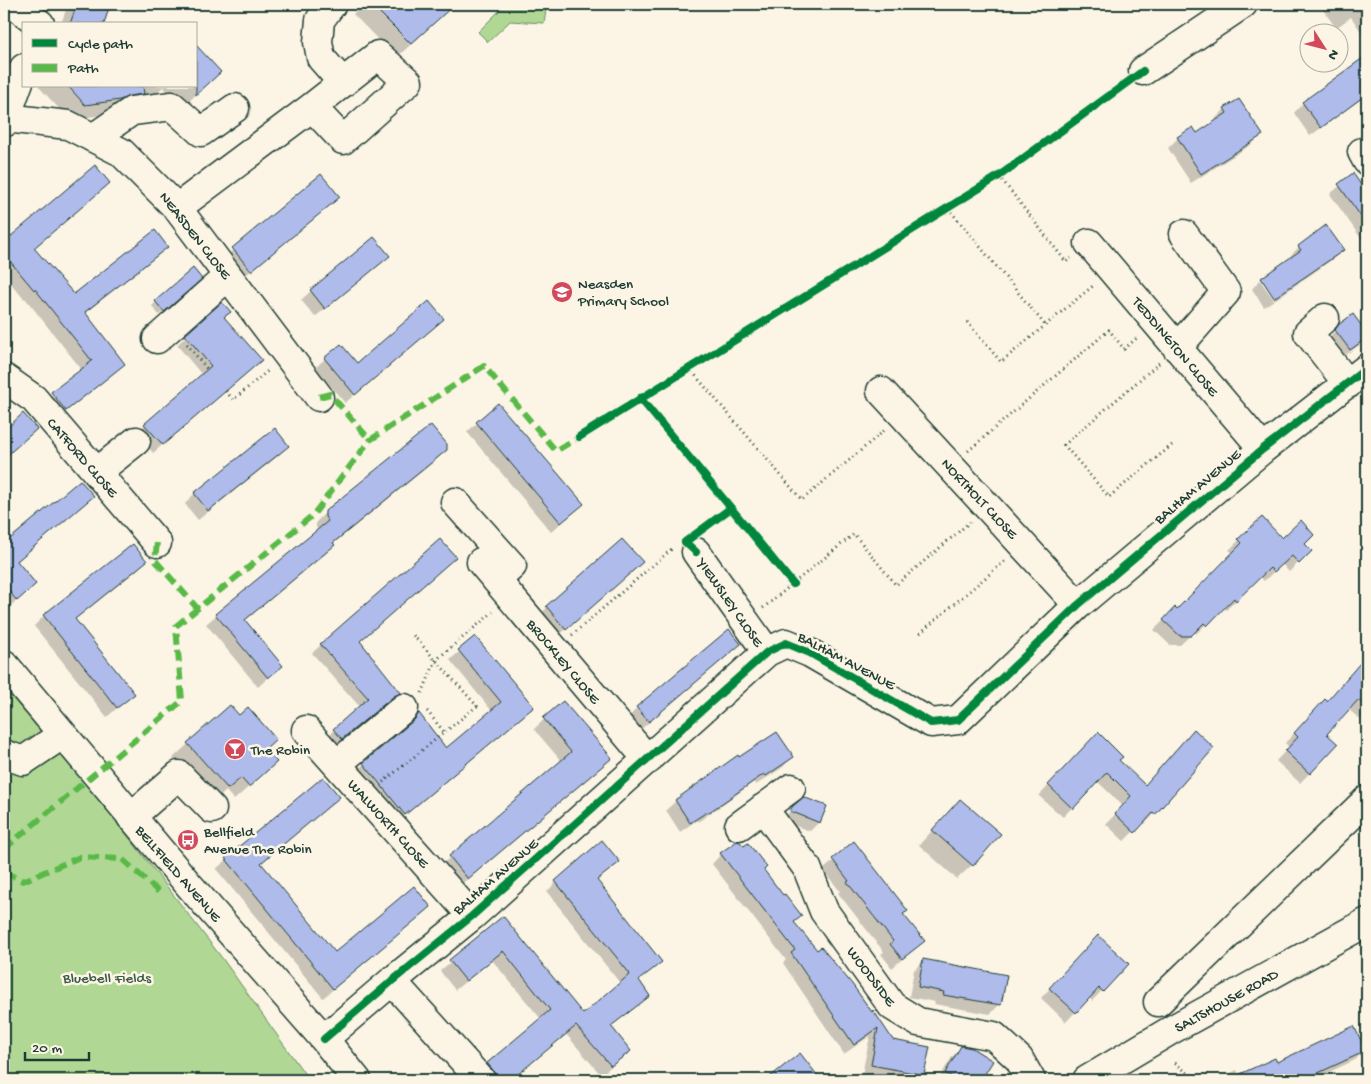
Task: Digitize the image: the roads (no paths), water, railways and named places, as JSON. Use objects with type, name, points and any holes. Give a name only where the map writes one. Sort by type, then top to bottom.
[{"type":"street","points":[[13,4],[38,22]]},
{"type":"street","points":[[42,22],[52,4]]},
{"type":"street","points":[[332,4],[320,20],[318,42],[321,58],[343,83]]},
{"type":"street","points":[[1143,71],[1242,4]]},
{"type":"street","points":[[177,208],[378,55],[408,82],[343,140],[312,107]]},
{"type":"street","points":[[5,120],[22,73]]},
{"type":"street","points":[[93,138],[132,110],[172,106],[201,132],[235,108]]},
{"type":"street","name":"NEASDEN CLOSE","points":[[5,120],[68,125],[121,152],[177,208],[320,396]]},
{"type":"street","points":[[1177,348],[1226,292],[1184,234]]},
{"type":"street","name":"TEDDINGTON CLOSE","points":[[1089,243],[1263,449]]},
{"type":"street","points":[[164,332],[228,276]]},
{"type":"street","points":[[1325,318],[1308,333],[1357,376]]},
{"type":"street","name":"BALHAM AVENUE","points":[[324,1039],[392,980],[472,916],[767,652],[786,643],[810,653],[931,723],[958,720],[1078,605],[1263,449],[1357,376]]},
{"type":"street","name":"CATFORD CLOSE","points":[[4,378],[34,399],[157,543]]},
{"type":"street","name":"NORTHOLT CLOSE","points":[[881,391],[1078,605]]},
{"type":"street","points":[[97,472],[136,440]]},
{"type":"street","name":"BROCKLEY CLOSE","points":[[455,502],[512,566],[492,583],[554,650],[648,760]]},
{"type":"street","name":"YIEWSLEY CLOSE","points":[[691,547],[767,652]]},
{"type":"street","name":"BELLFIELD AVENUE","points":[[4,664],[131,817],[324,1039],[357,1080]]},
{"type":"street","points":[[336,764],[415,705]]},
{"type":"street","name":"WALWORTH CLOSE","points":[[306,730],[472,916]]},
{"type":"street","points":[[4,754],[23,761],[62,735]]},
{"type":"street","points":[[131,817],[179,775],[212,809]]},
{"type":"street","points":[[739,826],[791,788]]},
{"type":"street","points":[[1158,1002],[1367,800]]},
{"type":"street","name":"WOODSIDE","points":[[763,808],[807,868],[824,911],[892,1006],[918,1022],[994,1036],[1019,1059],[1031,1080]]},
{"type":"street","name":"SALTSHOUSE ROAD","points":[[1086,1080],[1173,1029],[1367,922]]},
{"type":"street","points":[[392,980],[481,1080]]},
{"type":"place","name":"Neasden Primary School","points":[[562,292]]},
{"type":"place","name":"The Robin","points":[[235,749]]},
{"type":"place","name":"Bellfield Avenue The Robin","points":[[188,840]]},
{"type":"park label","name":"Bluebell Fields","points":[[107,977]]}]
